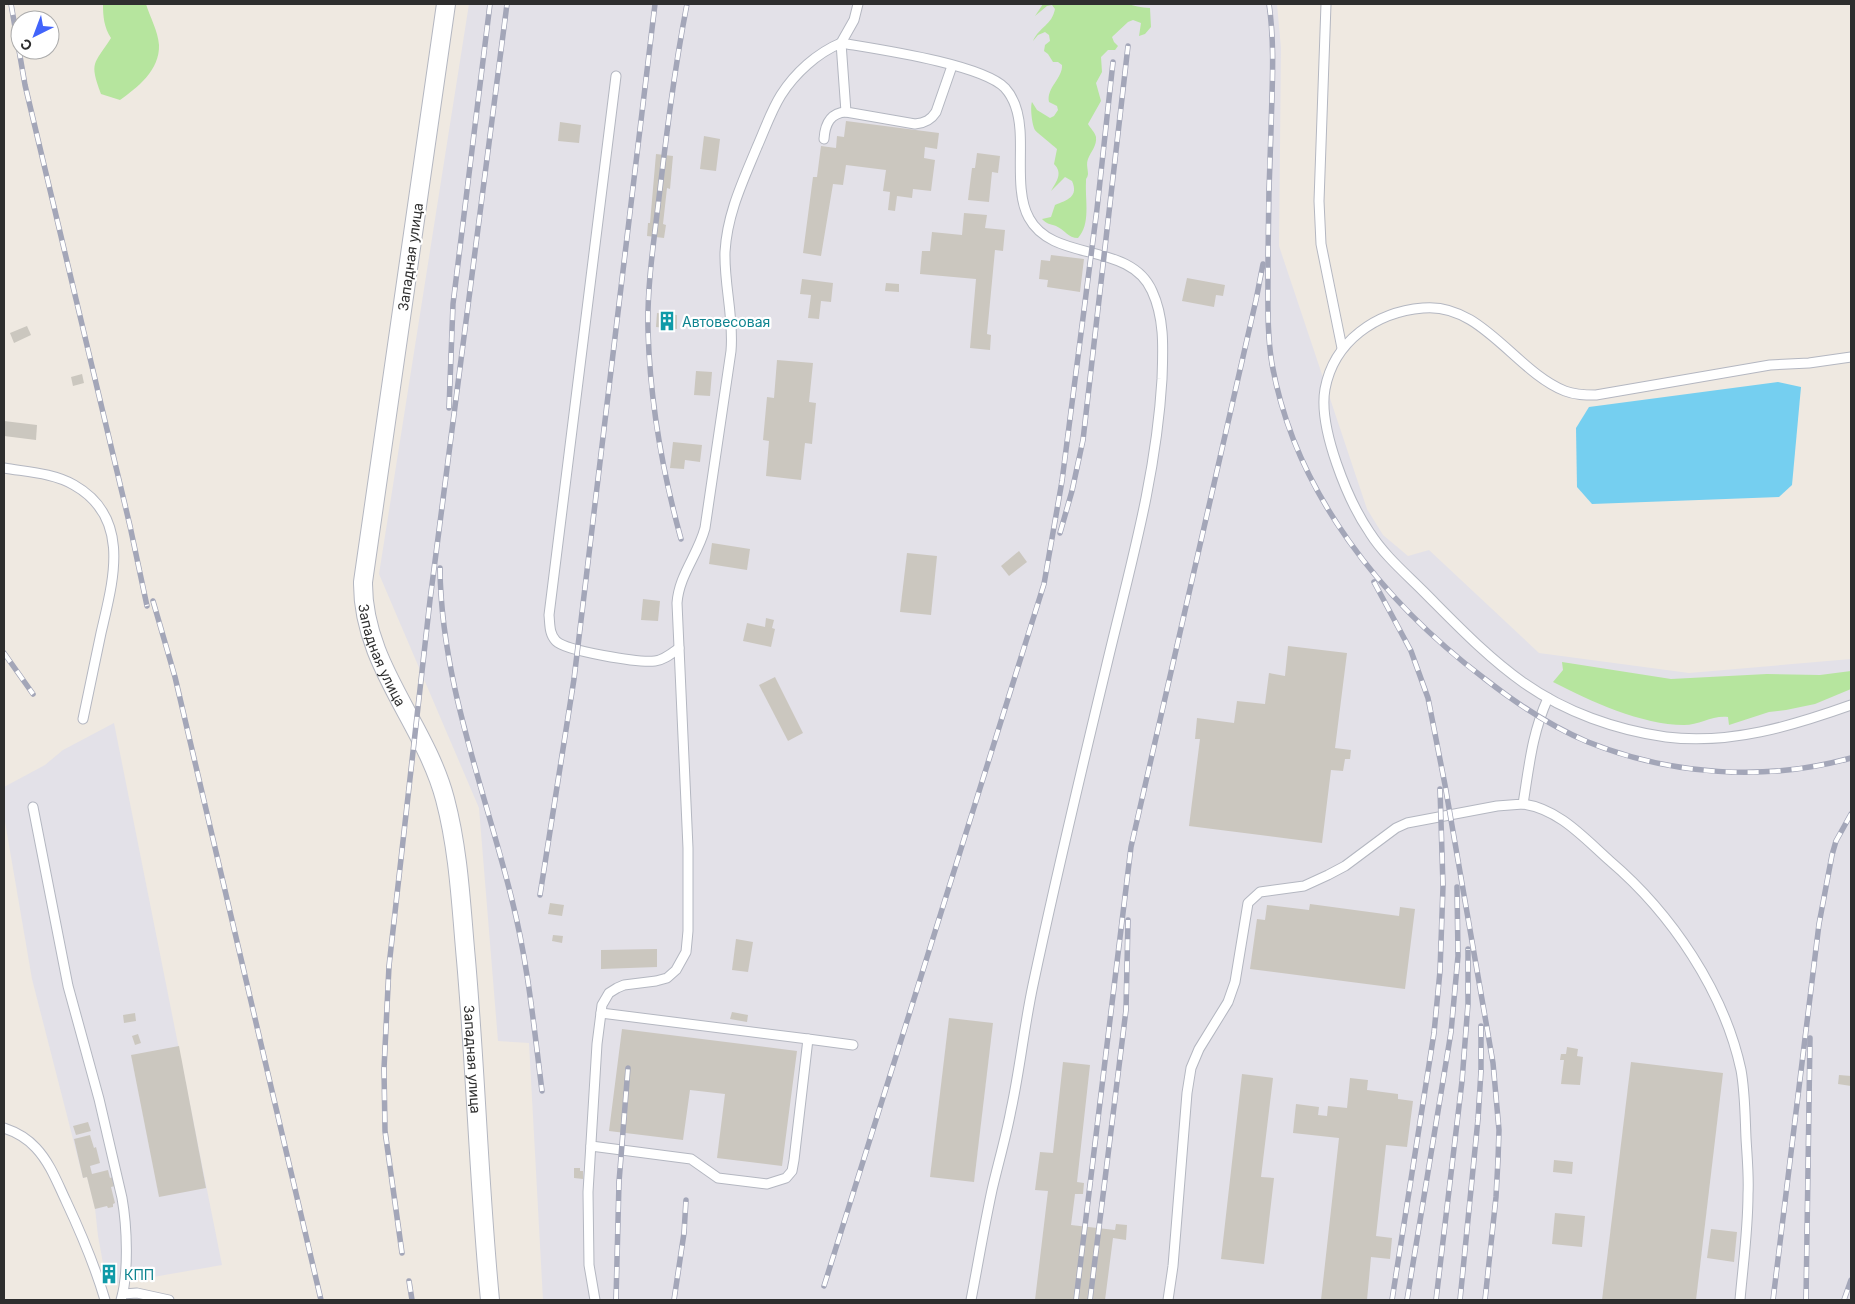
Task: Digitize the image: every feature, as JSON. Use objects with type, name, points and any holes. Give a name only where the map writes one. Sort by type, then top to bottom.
[{"type":"street","name":"Западная улица","points":[[446,4],[365,562],[362,600],[366,620],[382,667],[417,731],[438,777],[445,799],[457,861],[469,999],[490,1300]]},
{"type":"lane","points":[[846,112],[841,43],[854,20],[858,4]]},
{"type":"lane","points":[[1326,4],[1319,201],[1321,244],[1342,348]]},
{"type":"lane","points":[[595,1300],[589,1265],[588,1192],[597,1044],[602,1005],[610,994],[624,985],[656,982],[667,978],[676,970],[686,952],[688,931],[688,848],[678,594],[683,577],[699,548],[705,528],[730,351],[732,334],[725,253],[729,222],[739,190],[767,123],[782,94],[809,64],[830,48],[841,43],[908,54],[977,73],[994,79],[1004,87],[1012,98],[1020,124],[1022,198],[1025,211],[1031,223],[1046,237],[1121,261],[1135,270],[1147,281],[1153,292],[1163,337],[1161,396],[1152,474],[1135,556],[1105,669],[1032,989],[1011,1110],[991,1193],[971,1300]]},
{"type":"lane","points":[[824,139],[827,123],[831,117],[846,112],[915,124],[928,121],[936,112],[952,66]]},
{"type":"lane","points":[[616,76],[549,615],[550,630],[554,640],[561,645],[590,653],[646,662],[667,657],[679,648]]},
{"type":"lane","points":[[1851,356],[1809,363],[1770,365],[1596,395],[1578,395],[1554,385],[1459,313],[1444,308],[1423,308],[1389,316],[1371,323],[1342,348],[1332,367],[1325,390],[1325,412],[1329,436],[1337,463],[1359,515],[1370,534],[1386,553],[1470,638],[1524,683],[1548,698],[1572,711],[1635,731],[1666,737],[1693,739],[1752,734],[1810,719],[1851,705]]},
{"type":"lane","points":[[4,468],[58,478],[74,486],[98,505],[110,529],[114,546],[112,582],[83,719]]},
{"type":"lane","points":[[1523,804],[1534,738],[1539,718],[1548,698]]},
{"type":"lane","points":[[1168,1300],[1174,1266],[1186,1093],[1191,1068],[1199,1049],[1208,1033],[1220,1018],[1231,995],[1239,962],[1248,903],[1260,892],[1304,886],[1328,875],[1396,828],[1407,824],[1497,806],[1523,804],[1538,807],[1558,816],[1636,883],[1684,943],[1706,980],[1722,1014],[1734,1043],[1741,1070],[1745,1101],[1748,1194],[1740,1300]]},
{"type":"lane","points":[[33,807],[68,986],[99,1099],[125,1212],[126,1246],[122,1297],[137,1293],[169,1300]]},
{"type":"lane","points":[[601,1013],[853,1045]]},
{"type":"lane","points":[[591,1146],[691,1158],[718,1178],[767,1184],[786,1178],[792,1171],[794,1160],[808,1038]]},
{"type":"lane","points":[[4,1128],[22,1136],[35,1147],[47,1162],[83,1238],[105,1300]]},
{"type":"shaded area","points":[[469,4],[1277,4],[1281,48],[1279,246],[1367,509],[1383,535],[1408,556],[1429,550],[1539,653],[1689,673],[1851,659],[1851,1300],[543,1300],[529,1043],[498,1041],[479,808],[379,574]]},
{"type":"shaded area","points":[[114,723],[222,1265],[107,1285],[95,1208],[87,1177],[83,1178],[32,979],[4,816],[4,787],[45,765],[63,750]]},
{"type":"green space","points":[[103,4],[146,4],[156,29],[159,45],[156,62],[152,70],[140,84],[120,100],[101,94],[95,75],[94,69],[97,59],[111,38],[104,22]]},
{"type":"green space","points":[[1043,4],[1125,4],[1150,8],[1151,27],[1145,34],[1139,36],[1141,23],[1133,20],[1128,22],[1112,37],[1118,46],[1115,50],[1108,50],[1101,57],[1102,72],[1096,83],[1101,101],[1088,124],[1095,133],[1096,140],[1087,161],[1086,219],[1085,226],[1078,238],[1072,237],[1042,219],[1051,217],[1055,205],[1071,197],[1074,191],[1072,181],[1065,177],[1051,191],[1059,174],[1054,164],[1057,149],[1035,130],[1032,120],[1032,102],[1037,110],[1050,118],[1058,110],[1057,106],[1049,102],[1049,97],[1062,70],[1062,65],[1058,62],[1053,62],[1044,51],[1045,45],[1050,41],[1049,35],[1045,32],[1038,35],[1033,41],[1039,32],[1049,22],[1055,9],[1052,5],[1047,6],[1035,16]]},
{"type":"green space","points":[[1562,662],[1671,679],[1767,674],[1820,675],[1851,671],[1851,689],[1815,704],[1769,712],[1729,725],[1728,717],[1711,719],[1690,725],[1668,724],[1617,711],[1553,682],[1563,670]]},
{"type":"water","points":[[1778,382],[1801,387],[1792,485],[1779,497],[1592,504],[1577,487],[1576,428],[1589,407]]},
{"type":"building","points":[[846,121],[939,133],[937,149],[925,147],[924,158],[935,160],[931,191],[913,189],[912,198],[897,196],[895,211],[888,210],[890,192],[883,191],[886,170],[846,165],[843,185],[833,184],[821,256],[803,253],[813,177],[817,177],[821,146],[836,148],[837,136],[844,137]]},
{"type":"building","points":[[560,122],[581,125],[579,143],[558,141]]},
{"type":"building","points":[[704,136],[720,139],[716,171],[700,169]]},
{"type":"building","points":[[977,153],[1000,156],[998,173],[992,172],[989,202],[968,200],[972,168],[975,168]]},
{"type":"building","points":[[656,154],[673,156],[670,189],[667,188],[663,224],[666,225],[664,238],[647,236],[648,223],[650,223]]},
{"type":"building","points":[[964,213],[987,215],[985,228],[1005,230],[1003,251],[995,250],[987,334],[991,335],[990,350],[970,348],[976,279],[920,274],[922,251],[930,251],[932,232],[962,235]]},
{"type":"building","points":[[1051,255],[1084,259],[1080,292],[1047,287],[1048,280],[1039,279],[1041,260],[1050,261]]},
{"type":"building","points":[[1187,278],[1225,285],[1223,296],[1216,295],[1214,307],[1182,301]]},
{"type":"building","points":[[802,279],[833,283],[831,302],[821,301],[819,319],[808,318],[811,295],[800,294]]},
{"type":"building","points":[[886,283],[899,284],[899,292],[885,291]]},
{"type":"building","name":"Автовесовая","points":[[657,313],[677,315],[677,329],[656,327]]},
{"type":"building","points":[[27,326],[31,335],[14,343],[10,333]]},
{"type":"building","points":[[777,360],[813,363],[809,402],[816,403],[812,444],[805,443],[801,480],[766,476],[769,441],[763,440],[767,397],[774,398]]},
{"type":"building","points":[[696,371],[712,372],[710,396],[694,395]]},
{"type":"building","points":[[82,374],[84,383],[73,386],[71,377]]},
{"type":"building","points":[[4,421],[37,425],[36,440],[4,436]]},
{"type":"building","points":[[673,442],[702,445],[700,462],[685,460],[684,469],[670,468]]},
{"type":"building","points":[[712,543],[750,549],[747,570],[709,564]]},
{"type":"building","points":[[1019,551],[1027,562],[1009,576],[1001,566]]},
{"type":"building","points":[[907,553],[937,556],[931,615],[900,612]]},
{"type":"building","points":[[643,599],[660,601],[658,621],[641,620]]},
{"type":"building","points":[[766,618],[774,620],[772,628],[775,629],[771,647],[743,641],[747,623],[765,627]]},
{"type":"building","points":[[1288,646],[1347,653],[1335,748],[1351,750],[1350,759],[1345,759],[1343,771],[1331,770],[1322,843],[1189,826],[1200,739],[1195,739],[1197,718],[1234,723],[1237,701],[1265,704],[1269,673],[1285,676]]},
{"type":"building","points":[[775,677],[803,733],[788,741],[759,685]]},
{"type":"building","points":[[550,903],[564,905],[562,916],[548,914]]},
{"type":"building","points":[[1310,904],[1399,916],[1400,907],[1415,909],[1405,989],[1250,969],[1257,919],[1265,920],[1267,905],[1309,910]]},
{"type":"building","points":[[553,935],[563,936],[562,943],[552,941]]},
{"type":"building","points":[[736,939],[753,942],[748,972],[732,970]]},
{"type":"building","points":[[657,949],[657,967],[601,969],[601,950]]},
{"type":"building","points":[[732,1012],[748,1015],[747,1022],[730,1019]]},
{"type":"building","points":[[135,1013],[136,1021],[124,1023],[123,1015]]},
{"type":"building","points":[[949,1018],[993,1023],[974,1182],[930,1177]]},
{"type":"building","points":[[622,1029],[797,1051],[782,1166],[717,1158],[725,1094],[690,1090],[683,1140],[609,1131]]},
{"type":"building","points":[[138,1034],[141,1043],[135,1045],[132,1036]]},
{"type":"building","points":[[179,1046],[206,1188],[159,1197],[131,1055]]},
{"type":"building","points":[[1567,1047],[1578,1049],[1577,1056],[1583,1057],[1580,1085],[1561,1084],[1564,1060],[1560,1060],[1561,1054],[1566,1054]]},
{"type":"building","points":[[1063,1062],[1090,1065],[1077,1182],[1084,1183],[1083,1194],[1075,1194],[1071,1225],[1115,1230],[1116,1224],[1127,1225],[1126,1240],[1113,1238],[1105,1300],[1035,1300],[1048,1191],[1035,1190],[1040,1152],[1053,1153]]},
{"type":"building","points":[[1631,1062],[1723,1073],[1696,1300],[1602,1300]]},
{"type":"building","points":[[1242,1074],[1273,1078],[1261,1177],[1274,1178],[1264,1264],[1221,1259]]},
{"type":"building","points":[[1839,1075],[1851,1076],[1851,1086],[1838,1084]]},
{"type":"building","points":[[1350,1078],[1368,1080],[1367,1090],[1398,1094],[1398,1099],[1413,1101],[1407,1147],[1386,1145],[1376,1236],[1392,1238],[1390,1259],[1371,1257],[1367,1300],[1321,1300],[1339,1138],[1293,1133],[1296,1104],[1319,1107],[1318,1115],[1327,1116],[1328,1106],[1347,1108]]},
{"type":"building","points":[[88,1122],[91,1131],[76,1135],[73,1126]]},
{"type":"building","points":[[90,1135],[94,1148],[96,1147],[100,1163],[90,1166],[92,1174],[108,1170],[110,1178],[113,1177],[115,1186],[111,1187],[115,1203],[113,1207],[108,1208],[107,1206],[95,1209],[87,1177],[83,1178],[74,1139]]},
{"type":"building","points":[[1554,1160],[1573,1162],[1572,1174],[1553,1172]]},
{"type":"building","points":[[574,1168],[580,1168],[580,1171],[583,1171],[583,1179],[574,1178]]},
{"type":"building","points":[[1555,1213],[1585,1216],[1582,1247],[1552,1244]]},
{"type":"building","points":[[1711,1229],[1737,1232],[1734,1262],[1707,1258]]},
{"type":"building","name":"КПП","points":[[111,1263],[115,1283],[107,1285],[104,1264]]},
{"type":"railway","points":[[11,4],[25,85],[130,526],[147,606]]},
{"type":"railway","points":[[449,408],[453,304],[490,4]]},
{"type":"railway","points":[[402,1253],[385,1131],[384,1069],[389,966],[430,600],[507,4]]},
{"type":"railway","points":[[540,895],[574,679],[655,4]]},
{"type":"railway","points":[[681,539],[668,487],[654,410],[649,357],[648,299],[674,79],[687,4]]},
{"type":"railway","points":[[1269,4],[1273,67],[1268,307],[1272,364],[1284,411],[1301,457],[1323,500],[1349,541],[1379,580],[1448,649],[1485,679],[1547,722],[1588,742],[1652,762],[1718,771],[1752,772],[1785,770],[1818,766],[1851,758]]},
{"type":"railway","points":[[1060,533],[1072,491],[1083,440],[1128,46]]},
{"type":"railway","points":[[824,1286],[1044,584],[1062,481],[1097,209],[1113,62]]},
{"type":"railway","points":[[1076,1300],[1131,847],[1263,264]]},
{"type":"railway","points":[[440,568],[442,610],[456,694],[518,924],[530,996],[542,1091]]},
{"type":"railway","points":[[1374,582],[1411,651],[1428,698],[1493,1063],[1499,1130],[1498,1160],[1485,1300]]},
{"type":"railway","points":[[153,601],[175,677],[321,1300]]},
{"type":"railway","points":[[4,653],[33,694]]},
{"type":"railway","points":[[1392,1300],[1434,1033],[1440,971],[1443,886],[1440,789]]},
{"type":"railway","points":[[1773,1300],[1819,924],[1836,841],[1851,814]]},
{"type":"railway","points":[[1407,1300],[1451,1032],[1458,956],[1457,887]]},
{"type":"railway","points":[[1090,1300],[1126,1010],[1128,920]]},
{"type":"railway","points":[[1436,1300],[1462,1081],[1468,1004],[1468,949]]},
{"type":"railway","points":[[1460,1300],[1478,1119],[1481,1026]]},
{"type":"railway","points":[[1806,1300],[1810,1038]]},
{"type":"railway","points":[[616,1300],[619,1182],[628,1068]]},
{"type":"railway","points":[[674,1300],[684,1233],[686,1200]]},
{"type":"railway","points":[[1844,1300],[1851,1280]]},
{"type":"railway","points":[[409,1281],[412,1300]]},
{"type":"place","name":"Автовесовая","points":[[667,321]]},
{"type":"place","name":"КПП","points":[[109,1274]]}]
